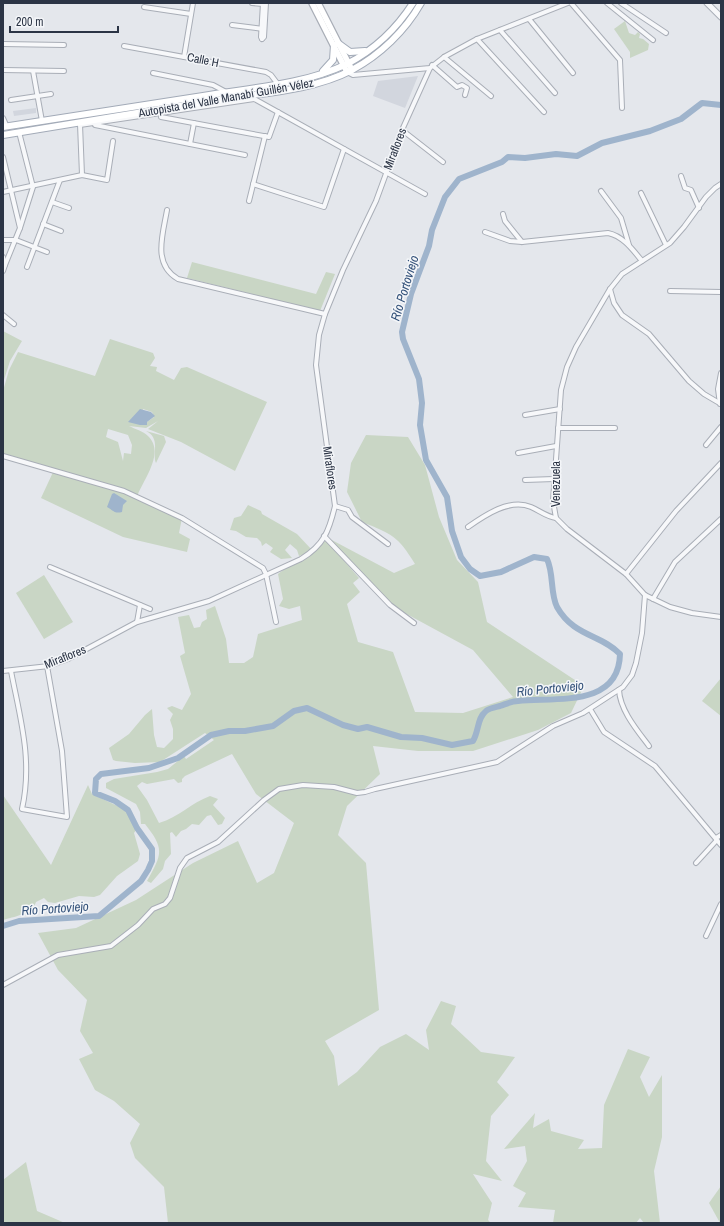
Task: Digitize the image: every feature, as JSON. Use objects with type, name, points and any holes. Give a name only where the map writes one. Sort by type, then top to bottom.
[{"type":"main road","points":[[312,3],[350,71]]},
{"type":"main road","points":[[310,77],[324,70],[330,65],[334,57],[336,45],[318,3]]},
{"type":"main road","name":"Autopista del Valle Manabí Guillén Vélez","points":[[5,127],[277,84],[310,77],[346,64],[372,48],[396,26],[413,3]]},
{"type":"main road","name":"Autopista del Valle Manabí Guillén Vélez","points":[[3,135],[252,97],[312,84],[350,71],[378,52],[396,37],[421,3]]},
{"type":"main road","points":[[336,45],[353,53],[372,48]]},
{"type":"street","points":[[184,56],[193,3]]},
{"type":"street","points":[[232,25],[263,29],[264,4],[252,3]]},
{"type":"street","points":[[350,71],[353,75],[431,66],[477,39],[530,19],[562,4],[569,3],[620,60],[622,108]]},
{"type":"street","points":[[607,3],[653,40]]},
{"type":"street","points":[[621,3],[666,33]]},
{"type":"street","points":[[707,3],[721,17]]},
{"type":"street","points":[[144,7],[191,14]]},
{"type":"street","points":[[530,19],[573,73]]},
{"type":"street","points":[[500,30],[555,93]]},
{"type":"street","points":[[477,39],[544,112]]},
{"type":"street","points":[[3,44],[64,45]]},
{"type":"street","name":"Calle H","points":[[124,46],[266,72],[271,75],[277,84]]},
{"type":"street","points":[[444,57],[491,96]]},
{"type":"street","points":[[431,66],[449,81],[458,86],[462,85],[467,88],[466,95]]},
{"type":"street","name":"Miraflores","points":[[3,671],[47,666],[68,658],[137,622],[210,601],[314,551],[332,520],[335,506],[316,360],[319,335],[325,314],[343,270],[374,206],[402,130],[431,66]]},
{"type":"street","points":[[3,70],[64,71]]},
{"type":"street","points":[[32,71],[42,121]]},
{"type":"street","points":[[153,73],[213,86],[226,92]]},
{"type":"street","points":[[213,86],[214,94]]},
{"type":"street","points":[[11,100],[51,94]]},
{"type":"street","points":[[252,97],[425,194]]},
{"type":"street","points":[[91,124],[170,110],[172,119]]},
{"type":"street","points":[[161,117],[269,137],[278,112]]},
{"type":"street","points":[[3,118],[5,127]]},
{"type":"street","points":[[82,175],[81,123],[245,155]]},
{"type":"street","points":[[190,144],[194,123]]},
{"type":"street","points":[[402,130],[443,162]]},
{"type":"street","points":[[3,271],[4,265],[16,240],[32,187],[19,132]]},
{"type":"street","points":[[249,201],[265,136]]},
{"type":"street","points":[[3,192],[32,187],[82,175],[107,180],[114,142]]},
{"type":"street","points":[[253,184],[324,207],[344,149]]},
{"type":"street","points":[[3,157],[20,228]]},
{"type":"street","points":[[681,176],[685,188],[690,190],[699,208]]},
{"type":"street","points":[[27,267],[60,180]]},
{"type":"street","name":"Venezuela","points":[[721,184],[715,188],[684,227],[666,245],[622,274],[610,289],[570,359],[560,390],[553,501],[556,518],[567,529],[626,574],[645,595],[670,607],[692,613],[721,617]]},
{"type":"street","points":[[601,191],[621,218],[629,245]]},
{"type":"street","points":[[641,193],[666,245]]},
{"type":"street","points":[[52,202],[69,208]]},
{"type":"street","points":[[167,210],[161,253],[164,267],[173,276],[178,279],[325,314]]},
{"type":"street","points":[[503,214],[505,221],[522,242]]},
{"type":"street","points":[[43,224],[62,231]]},
{"type":"street","points":[[485,232],[510,241],[522,242],[608,233],[614,234],[629,245],[642,261]]},
{"type":"street","points":[[3,240],[16,240],[47,252]]},
{"type":"street","points":[[3,257],[4,265]]},
{"type":"street","points":[[610,289],[614,303],[622,315],[649,334],[689,381],[704,394],[721,404]]},
{"type":"street","points":[[670,292],[721,292]]},
{"type":"street","points":[[3,315],[14,324]]},
{"type":"street","points":[[721,373],[718,389],[721,404]]},
{"type":"street","points":[[525,415],[560,409]]},
{"type":"street","points":[[558,428],[615,428]]},
{"type":"street","points":[[706,446],[721,428]]},
{"type":"street","points":[[518,453],[556,446]]},
{"type":"street","points":[[3,456],[124,491],[182,518],[201,529],[263,568],[266,574],[276,622]]},
{"type":"street","points":[[626,574],[676,511],[721,463]]},
{"type":"street","points":[[525,480],[554,479]]},
{"type":"street","points":[[468,527],[485,516],[512,505],[526,506],[556,518]]},
{"type":"street","points":[[335,506],[348,510],[352,517],[388,544]]},
{"type":"street","points":[[653,599],[675,562],[721,519]]},
{"type":"street","points":[[324,536],[390,605],[414,623]]},
{"type":"street","points":[[50,566],[150,610]]},
{"type":"street","points":[[3,985],[58,955],[111,946],[138,925],[153,909],[165,904],[170,898],[180,868],[187,858],[218,842],[264,800],[279,789],[303,784],[334,787],[357,793],[470,769],[497,762],[553,726],[590,709],[619,690],[632,676],[642,633],[645,595]]},
{"type":"street","points":[[137,622],[140,605]]},
{"type":"street","points":[[11,671],[27,756],[27,780],[22,809],[67,817],[61,744],[47,666]]},
{"type":"street","points":[[619,690],[621,704],[637,731],[649,746]]},
{"type":"street","points":[[590,709],[604,732],[655,766],[721,845]]},
{"type":"street","points":[[696,863],[721,835]]},
{"type":"street","points":[[706,936],[721,904]]},
{"type":"shaded area","points":[[418,76],[405,108],[373,96],[378,81]]},
{"type":"shaded area","points":[[36,108],[36,113],[14,116],[13,111]]},
{"type":"green space","points":[[625,21],[629,33],[635,35],[638,32],[640,34],[639,38],[643,39],[649,44],[648,50],[630,58],[630,52],[614,29]]},
{"type":"green space","points":[[192,262],[316,294],[326,272],[335,274],[320,311],[187,278]]},
{"type":"green space","points":[[3,331],[22,341],[10,361],[3,383]]},
{"type":"green space","points":[[110,339],[153,353],[155,358],[150,366],[157,367],[156,371],[174,380],[181,368],[187,367],[267,402],[235,471],[181,442],[148,429],[158,421],[146,428],[129,426],[148,436],[153,443],[155,450],[151,467],[137,497],[182,518],[179,533],[190,539],[187,552],[123,537],[41,498],[54,470],[3,456],[3,391],[9,370],[18,352],[95,376]],"holes":[[[143,409],[152,412],[154,417],[147,422],[147,425],[140,425]],[[108,429],[128,435],[132,445],[131,454],[124,453],[123,461],[118,442],[106,437]]]},
{"type":"green space","points":[[146,431],[164,436],[166,442],[156,463],[155,442],[151,434]]},
{"type":"green space","points":[[366,435],[408,437],[425,465],[439,517],[457,560],[478,582],[487,622],[584,686],[571,713],[538,730],[473,751],[418,751],[373,746],[380,774],[347,806],[338,835],[366,863],[379,1010],[325,1041],[334,1056],[338,1086],[357,1072],[380,1047],[406,1034],[429,1050],[426,1030],[441,1001],[456,1006],[451,1024],[481,1052],[515,1057],[497,1082],[509,1095],[491,1116],[486,1161],[502,1181],[473,1174],[492,1203],[488,1220],[491,1223],[168,1223],[164,1187],[135,1158],[130,1143],[140,1124],[114,1101],[95,1090],[79,1059],[93,1053],[80,1031],[87,1000],[58,970],[38,933],[76,928],[136,900],[193,863],[238,841],[257,883],[274,873],[294,823],[256,794],[232,754],[185,776],[182,779],[182,782],[178,783],[174,779],[147,784],[142,782],[137,786],[147,800],[159,823],[173,817],[210,796],[218,799],[213,805],[225,818],[222,824],[218,825],[211,815],[207,816],[199,825],[192,824],[181,831],[176,837],[172,832],[170,833],[171,854],[165,861],[163,869],[151,883],[147,881],[156,864],[159,852],[156,840],[145,824],[141,824],[140,812],[136,804],[106,788],[106,783],[114,779],[168,769],[184,756],[186,759],[214,740],[205,733],[160,762],[135,763],[116,761],[113,760],[109,748],[129,734],[152,709],[154,735],[157,747],[164,748],[173,739],[173,729],[170,720],[173,714],[167,708],[172,706],[182,710],[191,694],[180,656],[185,653],[178,617],[189,615],[194,628],[200,627],[202,622],[207,619],[206,610],[215,606],[226,639],[229,663],[244,663],[253,657],[258,634],[302,620],[300,606],[289,609],[279,606],[283,599],[278,574],[314,553],[324,542],[327,541],[359,578],[353,583],[360,592],[347,604],[358,642],[393,652],[415,712],[463,713],[513,697],[473,650],[390,605],[328,538],[394,573],[415,564],[404,547],[393,537],[362,522],[347,492],[351,463]]},
{"type":"green space","points":[[248,505],[261,511],[262,514],[297,534],[312,550],[299,556],[297,550],[290,544],[285,550],[292,558],[281,559],[270,552],[273,548],[266,543],[262,546],[261,542],[257,538],[246,537],[236,531],[230,530],[234,518],[241,516]]},
{"type":"green space","points":[[44,575],[73,622],[44,639],[16,593]]},
{"type":"green space","points":[[721,678],[721,716],[702,701]]},
{"type":"green space","points":[[88,785],[92,794],[126,810],[136,830],[134,833],[140,854],[138,861],[117,876],[100,895],[94,897],[79,896],[55,903],[48,902],[44,898],[36,902],[31,909],[26,912],[3,920],[3,795],[51,865]]},
{"type":"green space","points":[[628,1049],[650,1057],[640,1077],[649,1097],[662,1075],[662,1137],[654,1171],[660,1223],[644,1223],[640,1218],[636,1223],[553,1223],[555,1210],[518,1207],[526,1193],[513,1186],[527,1161],[525,1146],[504,1149],[535,1113],[533,1128],[549,1119],[551,1131],[584,1140],[578,1149],[602,1148],[604,1105]]},
{"type":"green space","points":[[26,1162],[37,1211],[65,1223],[3,1223],[3,1180]]},
{"type":"green space","points":[[721,1186],[721,1223],[720,1223],[709,1203]]},
{"type":"water","points":[[140,409],[151,412],[155,416],[147,422],[147,425],[128,422]]},
{"type":"water","points":[[114,493],[127,501],[123,505],[122,512],[115,512],[107,507],[112,494]]},
{"type":"waterway","name":"Río Portoviejo","points":[[3,926],[19,921],[99,916],[141,881],[152,861],[152,849],[137,828],[128,810],[115,801],[95,793],[96,779],[101,774],[149,768],[178,758],[211,735],[229,731],[245,731],[273,726],[294,711],[307,708],[343,725],[358,729],[367,727],[401,737],[422,738],[452,745],[473,741],[481,717],[491,708],[516,701],[566,699],[582,696],[597,692],[609,684],[617,671],[620,654],[605,642],[579,630],[564,617],[555,602],[551,571],[547,559],[534,557],[501,572],[480,576],[470,569],[461,557],[452,531],[447,497],[426,460],[420,425],[422,403],[419,379],[403,339],[402,332],[411,294],[429,246],[432,230],[445,197],[459,179],[502,162],[508,157],[525,158],[556,154],[577,156],[602,143],[650,131],[681,119],[702,103],[721,105]]}]
